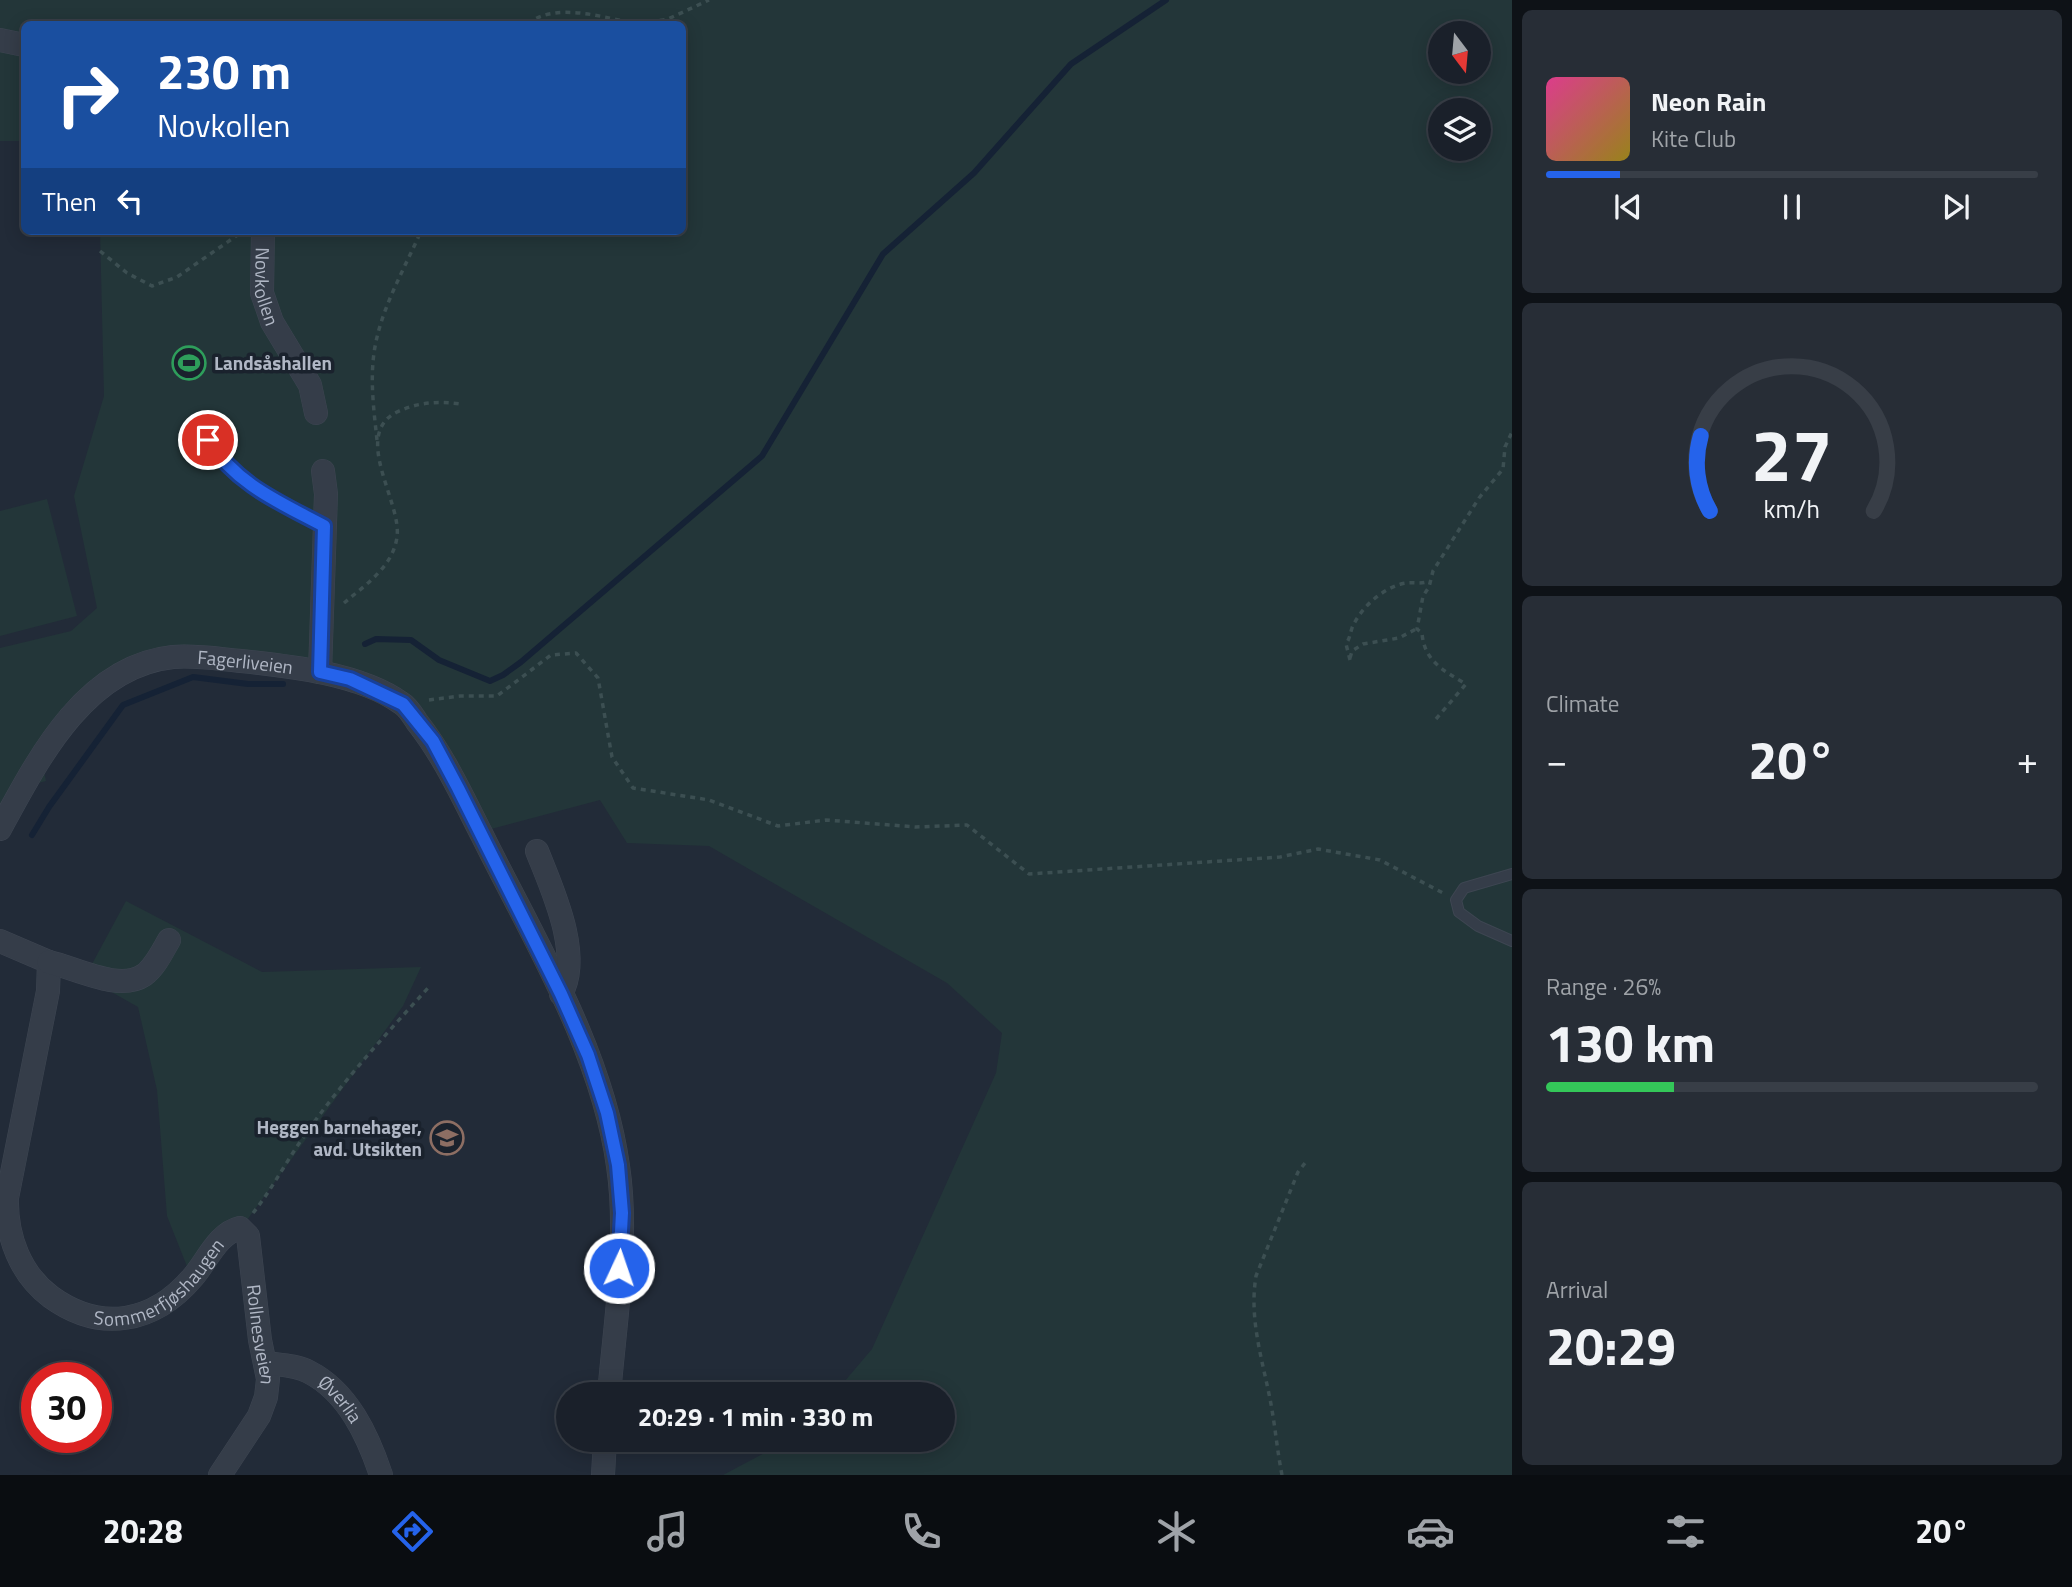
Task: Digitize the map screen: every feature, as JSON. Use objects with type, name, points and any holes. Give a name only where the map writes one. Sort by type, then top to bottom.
[{"type":"street","points":[[0,40],[21,44]]},
{"type":"street","name":"Novkollen","points":[[263,235],[262,293],[272,322],[310,385],[316,413]]},
{"type":"street","points":[[320,672],[326,494],[323,471]]},
{"type":"street","name":"Fagerliveien","points":[[0,829],[42,756],[76,711],[100,686],[133,667],[171,657],[194,657],[320,672],[350,679],[403,704],[439,753],[561,994],[588,1055],[607,1113],[618,1165],[622,1213],[610,1382]]},
{"type":"street","points":[[537,851],[556,898],[566,937],[568,983],[561,994]]},
{"type":"street","points":[[0,941],[49,962],[105,979],[134,980],[146,974],[169,940]]},
{"type":"street","name":"Sommerfjøshaugen","points":[[49,962],[48,991],[7,1198],[6,1218],[12,1241],[24,1268],[36,1286],[74,1311],[96,1318],[116,1320],[139,1315],[175,1297],[194,1277],[227,1233],[240,1228]]},
{"type":"street","name":"Rollnesveien","points":[[220,1475],[259,1416],[266,1397],[268,1379],[260,1340],[247,1236],[240,1228]]},
{"type":"street","name":"Øverlia","points":[[266,1363],[309,1372],[331,1387],[361,1426],[381,1475]]},
{"type":"street","points":[[603,1475],[604,1452]]},
{"type":"lane","points":[[208,440],[220,459],[249,485],[324,526]]},
{"type":"lane","points":[[1512,874],[1465,888],[1457,900],[1460,912],[1478,926],[1512,941]]},
{"type":"path","points":[[656,21],[668,19],[709,0]]},
{"type":"path","points":[[532,21],[539,15],[582,13],[623,21]]},
{"type":"path","points":[[100,251],[127,273],[152,286],[177,277],[238,235]]},
{"type":"path","points":[[321,617],[336,610],[382,570],[397,538],[397,518],[382,473],[372,402],[374,353],[384,313],[419,235]]},
{"type":"path","points":[[378,443],[381,428],[388,416],[404,408],[443,401],[461,404]]},
{"type":"path","points":[[1417,629],[1420,608],[1443,552],[1479,498],[1503,469],[1505,447],[1512,432]]},
{"type":"path","points":[[1417,629],[1399,638],[1363,644],[1352,651],[1350,660],[1346,644],[1357,619],[1373,600],[1382,592],[1402,584],[1421,584],[1430,579]]},
{"type":"path","points":[[1417,629],[1422,633],[1425,649],[1432,663],[1466,684],[1436,719]]},
{"type":"path","points":[[403,704],[460,696],[497,696],[551,656],[576,653],[598,678],[611,757],[632,788],[709,800],[778,826],[826,820],[916,827],[967,825],[1029,874],[1280,857],[1318,849],[1380,860],[1457,900]]},
{"type":"path","points":[[240,1228],[257,1207],[306,1132],[387,1032],[428,988]]},
{"type":"path","points":[[1282,1475],[1257,1341],[1254,1289],[1256,1276],[1298,1172],[1305,1163]]},
{"type":"shaded area","points":[[0,0],[1512,0],[1512,1475],[723,1475],[766,1452],[955,1452],[955,1382],[844,1382],[872,1349],[996,1073],[1002,1033],[947,983],[709,846],[627,843],[600,800],[480,832],[402,698],[224,658],[129,669],[91,698],[43,767],[46,781],[30,785],[0,838],[0,648],[71,631],[97,608],[74,496],[104,396],[100,235],[686,235],[686,21],[21,21],[21,141],[0,141]]},
{"type":"shaded area","points":[[47,499],[77,616],[0,636],[0,511]]},
{"type":"shaded area","points":[[126,901],[262,972],[421,967],[403,1006],[242,1227],[190,1274],[167,1216],[157,1090],[138,1007],[85,977]]},
{"type":"waterway","points":[[365,644],[376,639],[411,640],[439,660],[490,681],[521,662],[762,456],[883,254],[974,173],[1071,64],[1166,0]]},
{"type":"waterway","points":[[32,835],[49,807],[123,705],[193,677],[248,684],[283,684]]},
{"type":"place","name":"Landsåshallen","points":[[189,363]]},
{"type":"place","name":"Heggen barnehager, avd. Utsikten","points":[[447,1138]]},
{"type":"route","points":[[208,440],[220,459],[249,485],[324,526],[320,672],[350,679],[403,704],[433,741],[561,994],[588,1055],[607,1113],[618,1165],[622,1213],[619,1268]]}]
